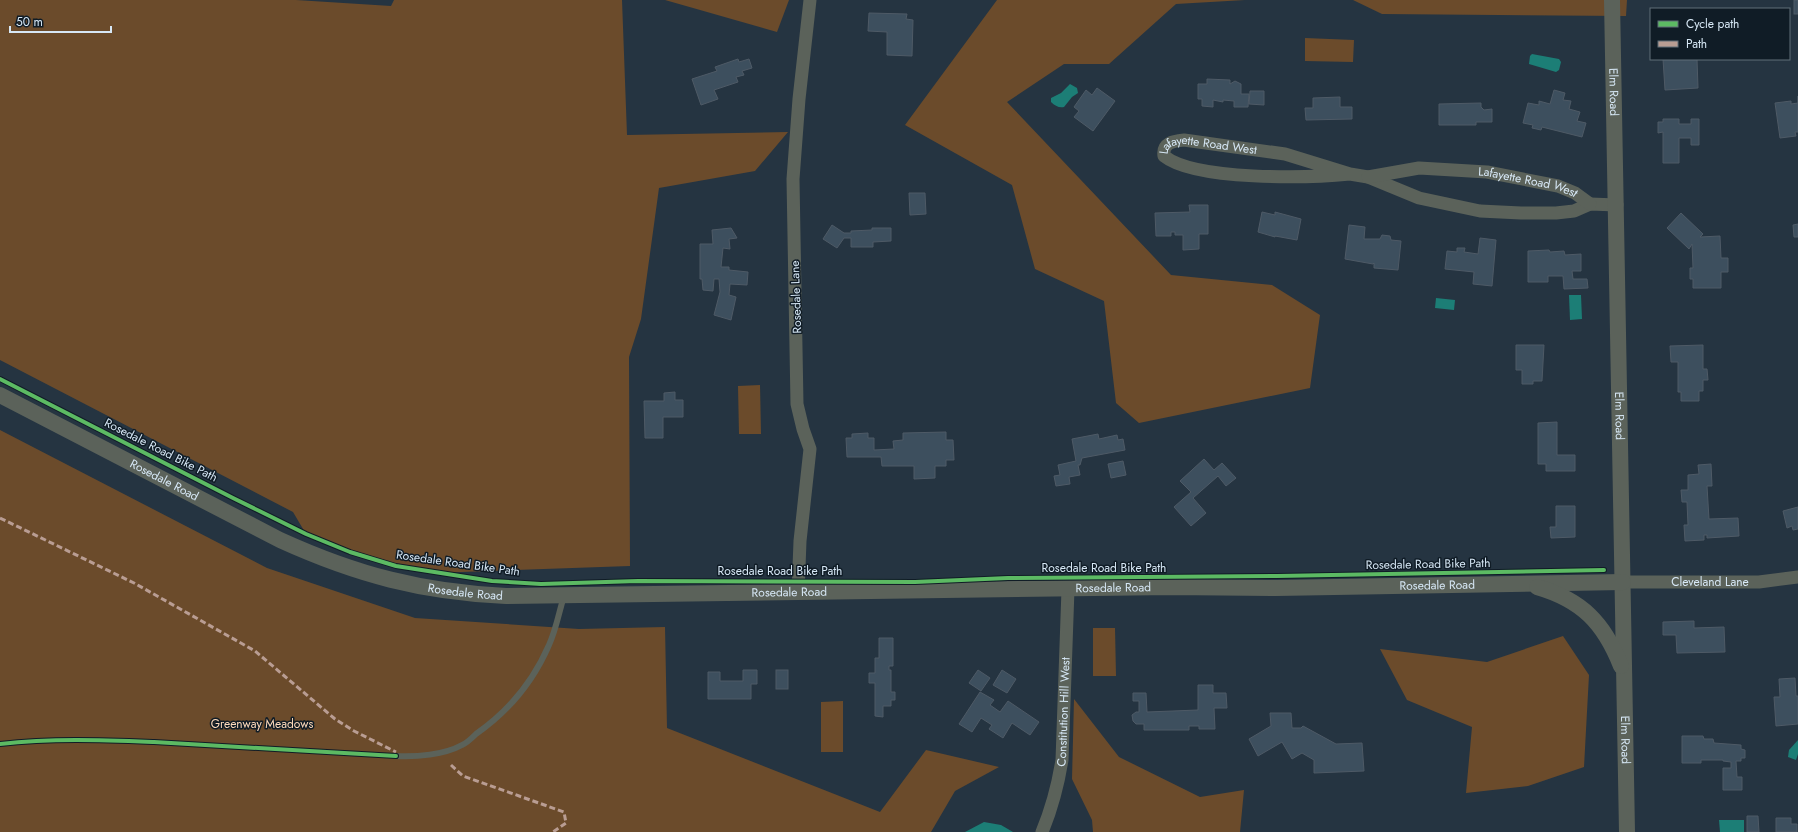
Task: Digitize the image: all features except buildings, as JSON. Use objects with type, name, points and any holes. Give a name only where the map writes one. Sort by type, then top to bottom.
[{"type":"street","name":"Rosedale Lane","points":[[798,593],[800,541],[810,449],[797,404],[793,179],[799,99],[810,0]]},
{"type":"street","name":"Elm Road","points":[[1612,0],[1617,205],[1627,832]]},
{"type":"street","name":"Lafayette Road West","points":[[1350,174],[1315,178],[1210,171],[1172,162],[1164,156],[1163,151],[1166,145],[1172,141],[1184,140],[1210,142],[1285,154],[1350,174],[1368,177],[1419,198],[1480,210],[1521,214],[1556,213],[1574,211],[1590,204],[1617,205]]},
{"type":"street","name":"Lafayette Road West","points":[[1368,177],[1419,168],[1487,172],[1558,186],[1575,194],[1590,204]]},
{"type":"street","name":"Rosedale Road","points":[[0,395],[280,540],[319,557],[353,570],[388,580],[455,592],[506,596],[564,596],[1171,587],[1276,588],[1623,582]]},
{"type":"street","name":"Cleveland Lane","points":[[1623,582],[1759,582],[1798,577]]},
{"type":"street","points":[[1522,583],[1560,594],[1580,606],[1590,615],[1607,636],[1624,674]]},
{"type":"street","name":"Constitution Hill West","points":[[1042,832],[1057,787],[1062,760],[1068,589]]},
{"type":"lane","points":[[396,756],[413,757],[434,754],[462,746],[496,720],[516,699],[536,671],[550,644],[564,596]]},
{"type":"green space","points":[[0,0],[296,0],[391,6],[394,0],[622,0],[627,135],[788,132],[755,171],[659,188],[641,319],[629,357],[630,566],[434,573],[396,566],[350,552],[306,534],[293,512],[0,360]]},
{"type":"green space","points":[[665,0],[789,0],[777,32]]},
{"type":"green space","points":[[997,0],[1245,0],[1176,4],[1109,64],[1064,64],[1007,102],[1171,275],[1272,285],[1320,315],[1310,388],[1139,423],[1116,403],[1104,301],[1035,269],[1012,185],[905,125]]},
{"type":"green space","points":[[1353,0],[1627,0],[1626,16],[1382,14]]},
{"type":"green space","points":[[1305,38],[1354,40],[1353,62],[1305,61]]},
{"type":"green space","points":[[760,385],[761,434],[739,434],[738,386]]},
{"type":"green space","name":"Greenway Meadows","points":[[0,430],[267,568],[415,618],[579,629],[665,627],[667,728],[880,812],[926,750],[999,767],[955,791],[931,832],[0,832]]},
{"type":"green space","points":[[1093,628],[1115,628],[1116,676],[1093,676]]},
{"type":"green space","points":[[1563,636],[1589,675],[1584,767],[1528,786],[1466,793],[1472,727],[1407,700],[1380,649],[1487,662]]},
{"type":"green space","points":[[1074,699],[1119,757],[1200,797],[1244,790],[1240,832],[1093,832],[1092,820],[1072,779]]},
{"type":"green space","points":[[843,701],[843,752],[821,752],[821,702]]},
{"type":"shaded area","points":[[1532,54],[1559,59],[1561,62],[1559,70],[1556,72],[1529,64],[1530,56]]},
{"type":"shaded area","points":[[1070,84],[1077,88],[1078,93],[1072,97],[1064,107],[1054,105],[1051,102],[1051,98],[1061,93]]},
{"type":"shaded area","points":[[1569,295],[1581,295],[1582,319],[1570,320]]},
{"type":"shaded area","points":[[1436,298],[1455,300],[1454,310],[1435,308]]},
{"type":"shaded area","points":[[1798,740],[1798,754],[1796,760],[1788,757],[1789,750]]},
{"type":"shaded area","points":[[1719,820],[1744,820],[1744,832],[1720,832]]},
{"type":"shaded area","points":[[984,822],[1001,825],[1013,832],[965,832]]},
{"type":"marked path","points":[[0,518],[134,583],[255,651],[335,719],[354,731],[396,752]]},
{"type":"marked path","points":[[451,765],[463,776],[564,812],[566,823],[553,832]]},
{"type":"cycle path","name":"Rosedale Road Bike Path","points":[[0,379],[306,534],[350,552],[396,566],[492,581],[541,584],[638,581],[915,582],[1008,578],[1277,576],[1604,570]]},
{"type":"cycle path","points":[[0,744],[58,740],[115,741],[396,756]]}]
